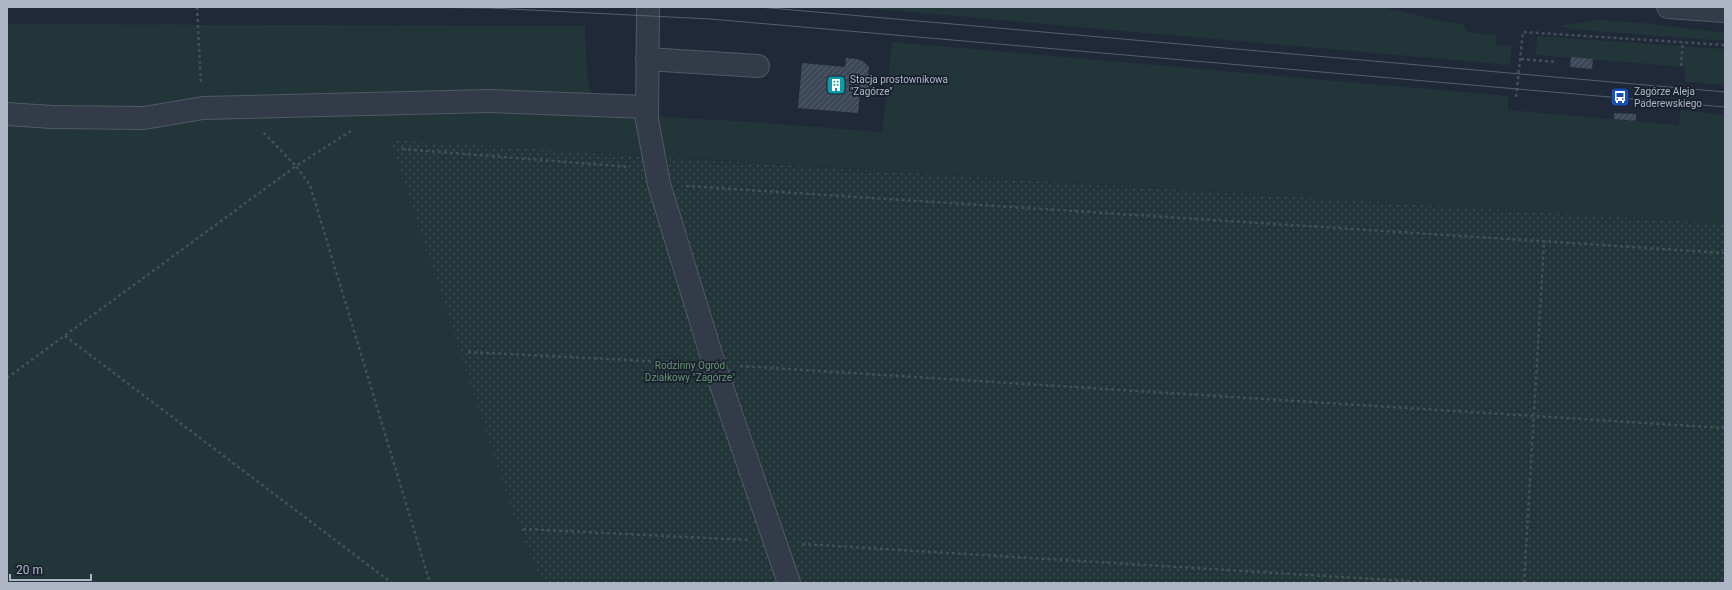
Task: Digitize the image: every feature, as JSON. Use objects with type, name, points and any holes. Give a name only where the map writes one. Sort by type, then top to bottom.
[{"type":"street","points":[[648,7],[647,120],[658,176],[714,364],[789,583]]},
{"type":"street","points":[[1668,7],[1725,11]]},
{"type":"street","points":[[647,59],[758,66]]},
{"type":"street","points":[[7,114],[52,117],[144,118],[202,108],[240,106],[387,105],[490,101],[647,107]]},
{"type":"path","points":[[197,7],[202,108]]},
{"type":"path","points":[[1516,97],[1523,32],[1725,45]]},
{"type":"path","points":[[1681,66],[1683,42]]},
{"type":"path","points":[[1521,59],[1556,62]]},
{"type":"path","points":[[240,106],[296,166],[310,185],[430,583]]},
{"type":"path","points":[[7,378],[296,166],[356,127]]},
{"type":"path","points":[[402,149],[658,176],[1544,243],[1725,253]]},
{"type":"path","points":[[1524,583],[1544,243]]},
{"type":"path","points":[[65,336],[392,583]]},
{"type":"path","points":[[468,352],[714,364],[1725,428]]},
{"type":"path","points":[[524,529],[775,542],[1440,583]]},
{"type":"green space","points":[[853,7],[1381,7],[1443,21],[1464,24],[1467,32],[1496,35],[1496,45],[1512,46],[1510,65]]},
{"type":"green space","points":[[1598,20],[1643,23],[1725,33],[1725,41],[1571,29],[1558,26]]},
{"type":"green space","points":[[7,24],[585,26],[587,74],[595,113],[753,122],[882,132],[892,42],[1508,96],[1508,110],[1679,125],[1680,110],[1725,115],[1725,224],[590,152],[515,518],[543,583],[7,583]]},
{"type":"green space","points":[[1537,36],[1725,49],[1725,85],[1685,82],[1685,67],[1536,55]]},
{"type":"green space","name":"Rodzinny Ogród Działkowy \"Zagórze\"","points":[[390,140],[1725,224],[1725,583],[543,583],[515,518]]},
{"type":"building","points":[[1571,57],[1593,59],[1592,69],[1570,67]]},
{"type":"building","name":"Stacja prostownikowa \"Zagórze\"","points":[[846,58],[857,59],[864,62],[869,67],[868,74],[872,74],[873,78],[873,84],[869,94],[860,93],[858,113],[798,108],[802,63],[845,67]]},
{"type":"building","points":[[1614,113],[1636,114],[1636,121],[1614,119]]},
{"type":"tram line","points":[[393,7],[490,8],[710,19],[1725,107]]},
{"type":"tram line","points":[[759,7],[1725,92]]},
{"type":"place","name":"Stacja prostownikowa \"Zagórze\"","points":[[836,85]]},
{"type":"place","name":"Zagórze Aleja Paderewskiego","points":[[1620,97]]}]
